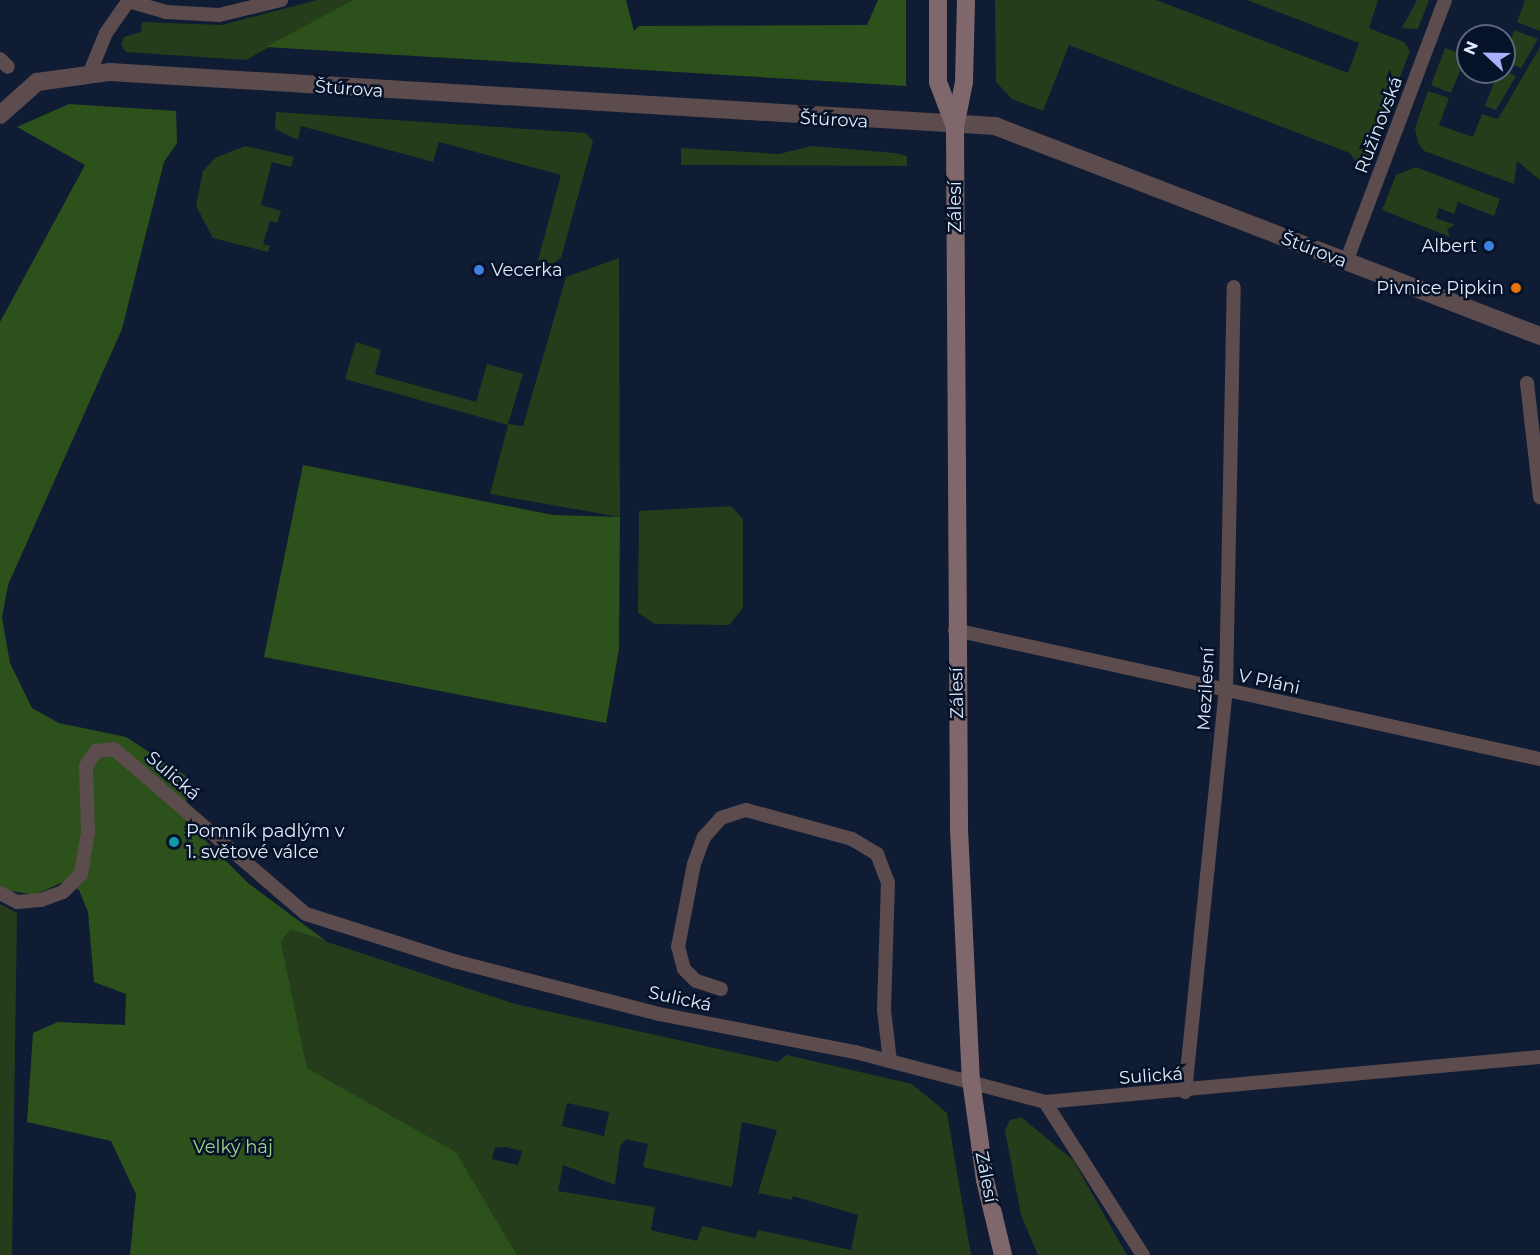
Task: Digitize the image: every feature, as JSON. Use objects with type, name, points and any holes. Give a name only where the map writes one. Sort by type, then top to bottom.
[{"type":"main road","name":"Zálesí","points":[[938,0],[938,82],[955,127]]},
{"type":"main road","name":"Zálesí","points":[[966,0],[964,82],[955,127],[956,630],[971,1080],[985,1180],[1003,1255]]},
{"type":"street","points":[[90,72],[106,33],[129,0],[166,12],[219,15],[281,0]]},
{"type":"street","name":"Ružinovská","points":[[1346,262],[1446,0]]},
{"type":"street","name":"Štúrova","points":[[0,115],[37,82],[90,72],[955,127],[995,126],[1028,136],[1540,336]]},
{"type":"street","name":"Mezilesní","points":[[1185,1092],[1226,691],[1234,287]]},
{"type":"street","points":[[1527,383],[1540,497]]},
{"type":"street","name":"V Pláni","points":[[956,630],[1540,759]]},
{"type":"street","name":"Sulická","points":[[0,894],[17,902],[41,900],[63,892],[81,874],[88,832],[86,766],[96,751],[114,749],[306,914],[454,961],[659,1014],[890,1061],[971,1080],[1045,1102],[1185,1092],[1540,1057]]},
{"type":"street","points":[[721,988],[696,981],[684,969],[678,947],[694,864],[704,837],[721,818],[746,810],[852,838],[877,854],[888,882],[884,1010],[890,1061]]},
{"type":"street","points":[[1045,1102],[1143,1255]]},
{"type":"green space","points":[[317,0],[353,0],[246,60],[126,52],[121,44],[124,37],[141,32],[142,22],[222,25]]},
{"type":"green space","points":[[353,0],[626,0],[634,31],[639,26],[867,25],[878,0],[906,0],[906,86],[266,47]]},
{"type":"green space","points":[[995,0],[1156,0],[1348,73],[1359,43],[1247,0],[1378,0],[1369,28],[1404,42],[1410,51],[1363,173],[1350,153],[1069,45],[1043,111],[1012,99],[996,82]]},
{"type":"green space","points":[[1417,0],[1429,0],[1418,29],[1402,28]]},
{"type":"green space","points":[[1525,0],[1540,0],[1540,31],[1517,22]]},
{"type":"green space","points":[[1516,31],[1538,39],[1521,68],[1516,66]]},
{"type":"green space","points":[[1540,47],[1540,180],[1517,161],[1514,184],[1424,151],[1418,143],[1415,128],[1428,91],[1449,98],[1439,125],[1473,137],[1482,114],[1498,119]]},
{"type":"green space","points":[[1445,48],[1456,52],[1456,81],[1451,93],[1431,85]]},
{"type":"green space","points":[[1493,84],[1511,84],[1496,110],[1485,106]]},
{"type":"green space","name":"Velký háj","points":[[69,104],[176,111],[177,143],[164,162],[122,329],[8,585],[2,618],[10,663],[32,708],[59,723],[126,737],[189,778],[185,816],[193,828],[248,883],[326,941],[291,930],[281,941],[307,1068],[456,1152],[517,1255],[130,1255],[136,1194],[111,1141],[27,1122],[33,1033],[58,1022],[125,1025],[126,994],[94,982],[88,912],[79,890],[63,882],[35,895],[0,889],[0,322],[85,165],[17,127]]},
{"type":"green space","points":[[276,112],[586,133],[593,141],[561,258],[552,264],[538,260],[561,175],[439,142],[433,162],[301,126],[298,140],[275,129]]},
{"type":"green space","points":[[245,146],[294,157],[291,167],[272,162],[261,205],[281,211],[277,223],[270,221],[263,244],[270,246],[268,252],[213,238],[196,206],[203,171],[215,158]]},
{"type":"green space","points":[[812,146],[895,153],[907,156],[907,166],[681,165],[681,148],[779,154]]},
{"type":"green space","points":[[1416,167],[1500,199],[1494,216],[1458,202],[1454,214],[1439,208],[1436,218],[1455,225],[1447,229],[1450,237],[1382,210],[1396,175]]},
{"type":"green space","points":[[619,258],[620,517],[490,494],[508,425],[345,379],[356,342],[381,350],[375,374],[476,402],[487,364],[523,374],[508,424],[523,426],[566,277]]},
{"type":"green space","points":[[303,465],[553,515],[620,517],[619,649],[606,723],[264,657]]},
{"type":"green space","points":[[731,506],[743,519],[743,608],[729,625],[655,624],[638,613],[639,511]]},
{"type":"green space","points":[[0,904],[17,913],[12,1255],[0,1255]]},
{"type":"green space","points":[[291,930],[515,1004],[778,1062],[787,1055],[912,1084],[947,1113],[971,1255],[517,1255],[456,1152],[307,1068],[281,941]],"holes":[[[567,1103],[609,1112],[604,1136],[562,1126]],[[742,1122],[777,1130],[758,1193],[792,1200],[793,1196],[858,1215],[851,1250],[758,1230],[755,1238],[702,1226],[697,1241],[651,1230],[655,1207],[558,1191],[563,1165],[615,1185],[620,1147],[626,1139],[648,1144],[643,1167],[732,1187]],[[505,1147],[522,1151],[518,1165],[492,1159],[495,1148]]]},
{"type":"green space","points":[[1021,1117],[1073,1160],[1127,1255],[1038,1255],[1021,1215],[1005,1130],[1010,1120]]},
{"type":"place","name":"Albert","points":[[1489,246]]},
{"type":"place","name":"Vecerka","points":[[479,270]]},
{"type":"place","name":"Pivnice Pipkin","points":[[1516,288]]},
{"type":"place","name":"Pomník padlým v 1. světové válce","points":[[174,842]]}]
